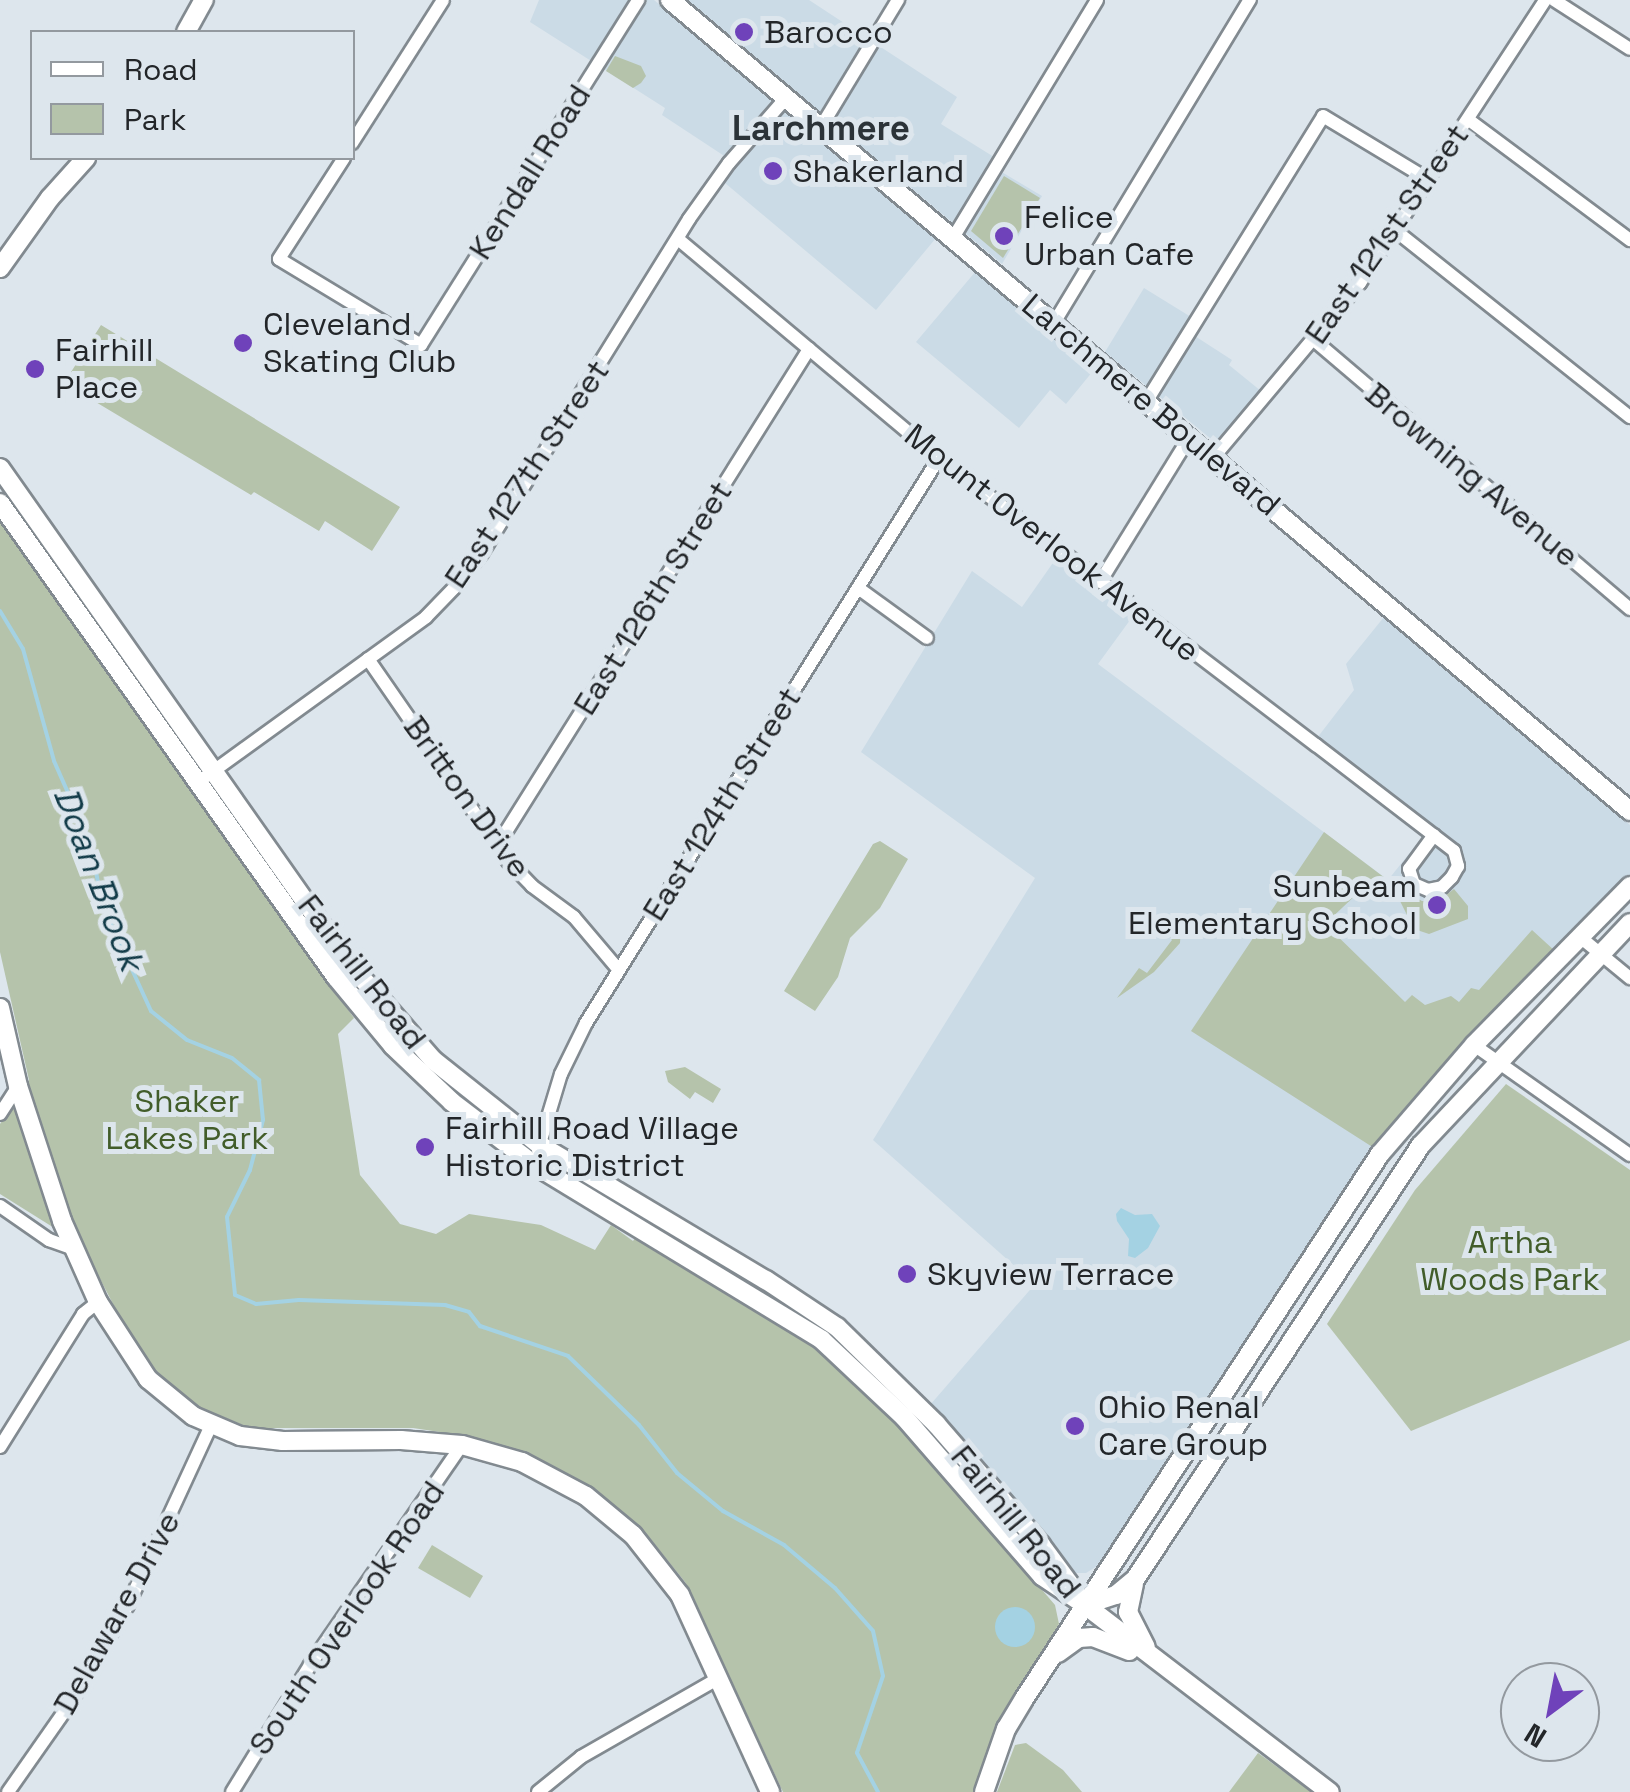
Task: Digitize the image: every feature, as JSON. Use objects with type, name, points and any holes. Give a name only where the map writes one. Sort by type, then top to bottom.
[{"type":"main road","points":[[187,30],[204,0]]},
{"type":"main road","name":"Larchmere Boulevard","points":[[671,0],[1630,811]]},
{"type":"main road","points":[[0,268],[50,198],[84,160]]},
{"type":"main road","name":"Fairhill Road","points":[[0,468],[205,777]]},
{"type":"main road","name":"Fairhill Road","points":[[0,503],[434,1074],[533,1164],[848,1337],[904,1403],[924,1441],[1042,1576],[1086,1605]]},
{"type":"main road","points":[[37,555],[52,543]]},
{"type":"main road","points":[[984,1792],[1006,1729],[1046,1664],[1400,1127],[1630,886]]},
{"type":"main road","points":[[1086,1605],[1116,1596],[1136,1578],[1410,1158],[1630,923]]},
{"type":"main road","points":[[0,1008],[18,1086],[74,1249],[98,1302],[148,1379],[178,1406],[211,1426],[240,1436],[283,1441],[401,1440],[462,1445],[545,1472],[618,1520],[665,1571],[692,1615],[770,1792]]},
{"type":"main road","name":"Fairhill Road","points":[[434,1074],[790,1306]]},
{"type":"main road","name":"Fairhill Road","points":[[904,1403],[939,1428],[1041,1545],[1086,1605]]},
{"type":"main road","points":[[924,1441],[939,1428]]},
{"type":"main road","points":[[1136,1578],[1128,1612],[1134,1630],[1162,1667]]},
{"type":"main road","points":[[1086,1605],[1330,1792]]},
{"type":"main road","points":[[1046,1664],[1079,1638],[1093,1637],[1162,1667]]},
{"type":"street","points":[[355,139],[443,0]]},
{"type":"street","name":"Kendall Road","points":[[343,160],[279,259],[421,344],[638,0]]},
{"type":"street","points":[[821,127],[898,0]]},
{"type":"street","points":[[953,238],[1097,0]]},
{"type":"street","points":[[1054,323],[1250,0]]},
{"type":"street","name":"East 121st Street","points":[[1214,458],[1314,340],[1396,230],[1545,0]]},
{"type":"street","points":[[1554,0],[1630,49]]},
{"type":"street","name":"East 127th Street","points":[[205,777],[426,617],[482,553],[678,239],[732,159],[786,98]]},
{"type":"street","points":[[1146,402],[1323,116],[1429,180]]},
{"type":"street","points":[[1468,120],[1630,240]]},
{"type":"street","points":[[1396,230],[1630,417]]},
{"type":"street","name":"Mount Overlook Avenue","points":[[678,239],[939,458],[1434,835]]},
{"type":"street","name":"Browning Avenue","points":[[1314,340],[1630,610]]},
{"type":"street","name":"East 126th Street","points":[[497,846],[809,349]]},
{"type":"street","points":[[1100,582],[1189,438]]},
{"type":"street","name":"East 124th Street","points":[[533,1164],[569,1056],[618,969],[939,458]]},
{"type":"street","points":[[858,588],[927,638]]},
{"type":"street","name":"Britton Drive","points":[[368,659],[497,846],[532,886],[579,922],[618,969]]},
{"type":"street","points":[[1580,937],[1630,978]]},
{"type":"street","points":[[1474,1046],[1630,1154]]},
{"type":"street","points":[[0,1114],[18,1086]]},
{"type":"street","points":[[0,1206],[57,1244],[74,1249]]},
{"type":"street","points":[[1334,1224],[1357,1238]]},
{"type":"street","points":[[0,1447],[83,1314],[98,1302]]},
{"type":"street","name":"Delaware Drive","points":[[8,1792],[69,1704],[128,1605],[211,1426]]},
{"type":"street","name":"South Overlook Road","points":[[232,1792],[328,1638],[462,1445]]},
{"type":"street","points":[[1190,1445],[1212,1460]]},
{"type":"street","points":[[544,1789],[622,1731],[719,1678]]},
{"type":"shaded area","points":[[539,0],[654,0],[936,238],[876,310],[725,183],[738,165],[662,115],[665,108],[530,22]]},
{"type":"shaded area","points":[[686,0],[809,0],[957,97],[941,124],[994,157],[990,165],[1042,196],[1002,264]]},
{"type":"shaded area","points":[[976,271],[1093,371],[1066,404],[1050,390],[1019,428],[916,342]]},
{"type":"shaded area","points":[[1144,288],[1191,317],[1184,329],[1232,360],[1229,365],[1261,391],[1216,443],[1105,352]]},
{"type":"shaded area","points":[[1057,557],[1133,616],[1098,664],[1388,880],[1432,825],[1317,738],[1354,690],[1346,664],[1384,617],[1630,825],[1630,875],[1401,1114],[1102,1563],[1086,1573],[1076,1573],[1068,1566],[930,1405],[1035,1284],[873,1140],[1035,878],[861,752],[972,571],[1022,607]]},
{"type":"green space","points":[[615,56],[641,66],[646,76],[641,83],[633,88],[606,71]]},
{"type":"green space","points":[[1004,176],[1040,198],[1003,258],[971,231]]},
{"type":"green space","points":[[101,325],[400,507],[372,551],[325,521],[319,531],[254,492],[251,495],[64,383]]},
{"type":"green space","name":"Shaker Lakes Park","points":[[0,516],[354,1018],[338,1034],[360,1175],[400,1224],[436,1234],[469,1214],[541,1225],[595,1250],[611,1225],[633,1241],[637,1235],[796,1331],[840,1366],[904,1429],[1055,1605],[1059,1624],[1004,1711],[974,1792],[783,1792],[685,1582],[644,1531],[614,1506],[551,1465],[473,1437],[413,1428],[250,1428],[189,1403],[141,1358],[83,1246],[0,1194],[0,1124],[29,1080],[0,952]]},
{"type":"green space","points":[[1324,832],[1389,881],[1360,891],[1325,924],[1405,1002],[1412,995],[1425,1005],[1451,996],[1459,1002],[1471,988],[1479,990],[1532,930],[1555,951],[1433,1078],[1374,1148],[1191,1031]]},
{"type":"green space","points":[[880,841],[908,859],[880,908],[850,938],[838,977],[815,1011],[784,991],[873,844]]},
{"type":"green space","points":[[1454,889],[1468,906],[1468,919],[1429,934],[1414,929],[1399,899],[1405,892],[1422,901],[1437,902]]},
{"type":"green space","points":[[1172,924],[1181,927],[1180,943],[1154,972],[1117,998],[1139,968],[1147,973],[1172,940],[1166,933]]},
{"type":"green space","points":[[685,1067],[721,1089],[713,1103],[695,1092],[690,1099],[668,1082],[665,1071]]},
{"type":"green space","name":"Artha Woods Park","points":[[1506,1084],[1630,1170],[1630,1340],[1411,1431],[1327,1324],[1415,1190]]},
{"type":"green space","points":[[549,1158],[785,1297],[782,1302],[546,1163]]},
{"type":"green space","points":[[432,1545],[483,1576],[470,1598],[418,1568]]},
{"type":"green space","points":[[1026,1743],[1063,1770],[1082,1792],[997,1792],[1015,1745]]},
{"type":"green space","points":[[1258,1753],[1312,1792],[1229,1792]]},
{"type":"water","points":[[1121,1208],[1135,1215],[1152,1214],[1160,1226],[1148,1248],[1135,1258],[1128,1256],[1129,1239],[1117,1221],[1116,1214]]},
{"type":"water","points":[[1015,1607],[1029,1613],[1035,1627],[1029,1641],[1015,1647],[1001,1641],[995,1627],[1001,1613]]},
{"type":"waterway","name":"Doan Brook","points":[[0,611],[23,649],[54,761],[91,845],[102,904],[151,1011],[187,1040],[232,1058],[259,1080],[263,1120],[250,1170],[227,1217],[235,1295],[256,1304],[299,1300],[445,1305],[469,1312],[480,1326],[568,1356],[639,1425],[677,1473],[723,1511],[784,1545],[835,1588],[873,1631],[883,1676],[857,1753],[878,1792]]},
{"type":"place","name":"Barocco","points":[[744,32]]},
{"type":"place","name":"Shakerland","points":[[773,171]]},
{"type":"place","name":"Felice Urban Cafe","points":[[1004,236]]},
{"type":"place","name":"Cleveland Skating Club","points":[[243,343]]},
{"type":"place","name":"Fairhill Place","points":[[35,369]]},
{"type":"place","name":"Sunbeam Elementary School","points":[[1437,905]]},
{"type":"place","name":"Fairhill Road Village Historic District","points":[[425,1147]]},
{"type":"place","name":"Skyview Terrace","points":[[907,1274]]},
{"type":"place","name":"Ohio Renal Care Group","points":[[1075,1426]]},
{"type":"district","name":"Larchmere","points":[[821,128]]}]
